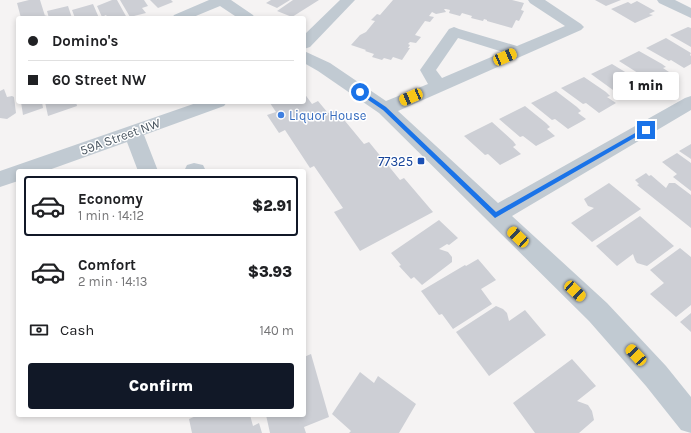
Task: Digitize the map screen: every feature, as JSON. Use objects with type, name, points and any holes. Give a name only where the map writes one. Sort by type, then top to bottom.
[{"type":"street","points":[[184,16],[221,0],[245,16]]},
{"type":"street","points":[[306,42],[348,0]]},
{"type":"street","points":[[385,108],[576,27],[535,0]]},
{"type":"street","points":[[664,0],[691,14]]},
{"type":"street","points":[[438,86],[428,70],[454,32],[518,52]]},
{"type":"street","points":[[306,57],[324,67],[385,108],[598,312],[656,376],[691,420]]},
{"type":"street","points":[[495,215],[691,102]]},
{"type":"street","name":"59A Street NW","points":[[29,169],[212,104]]},
{"type":"street","points":[[133,132],[147,169]]},
{"type":"street","points":[[0,179],[16,174]]},
{"type":"building","points":[[29,0],[40,0],[45,16],[20,16],[17,3]]},
{"type":"building","points":[[112,0],[117,0],[126,16],[102,16],[97,6]]},
{"type":"building","points":[[120,0],[144,0],[148,6],[142,8],[146,13],[129,16]]},
{"type":"building","points":[[150,0],[171,0],[173,2],[158,8]]},
{"type":"building","points":[[271,0],[290,0],[277,8],[266,3]]},
{"type":"building","points":[[293,0],[319,0],[294,16],[277,11]]},
{"type":"building","points":[[393,0],[512,0],[524,3],[521,10],[524,11],[519,21],[516,20],[512,28],[484,19],[483,21],[471,18],[472,16],[462,13],[460,16],[449,13],[450,10],[446,9],[444,9],[446,12],[436,14],[432,12],[429,16],[434,17],[430,22],[425,21],[415,35],[421,37],[416,43],[410,42],[408,44],[410,45],[408,48],[410,48],[402,60],[393,57],[391,60],[384,58],[382,60],[372,57],[374,54],[365,51],[366,50],[351,45],[360,35],[366,32],[375,21],[371,20],[377,14],[380,15]]},
{"type":"building","points":[[595,0],[621,0],[606,6]]},
{"type":"building","points":[[637,1],[655,11],[649,14],[653,15],[635,23],[611,9],[628,2],[631,4]]},
{"type":"building","points":[[93,4],[98,16],[74,16],[72,10]]},
{"type":"building","points":[[68,6],[71,16],[48,16],[47,11]]},
{"type":"building","points":[[688,27],[691,28],[691,47],[670,35]]},
{"type":"building","points":[[666,38],[691,53],[691,64],[684,68],[646,48]]},
{"type":"building","points":[[639,51],[662,64],[666,67],[663,68],[672,74],[657,82],[643,74],[641,75],[619,61]]},
{"type":"building","points":[[612,64],[635,78],[638,81],[636,83],[645,89],[628,97],[615,88],[613,90],[591,74]]},
{"type":"building","points":[[584,77],[606,92],[610,96],[607,97],[616,103],[599,113],[586,103],[583,104],[561,88]]},
{"type":"building","points":[[4,89],[7,97],[14,97],[16,113],[7,119],[0,118],[0,91]]},
{"type":"building","points":[[556,91],[577,107],[581,111],[578,113],[586,119],[568,129],[555,119],[552,120],[531,103]]},
{"type":"building","points":[[306,96],[312,104],[318,101],[328,113],[336,110],[364,144],[369,142],[400,180],[404,178],[433,212],[360,251],[334,212],[343,208],[314,166],[310,168],[285,130],[279,133],[267,115],[276,112],[271,104],[306,104]]},
{"type":"building","points":[[21,104],[42,104],[43,108],[23,115]]},
{"type":"building","points":[[45,104],[76,104],[77,106],[48,116]]},
{"type":"building","points":[[525,106],[550,127],[547,129],[555,136],[536,146],[523,136],[520,137],[499,119]]},
{"type":"building","points":[[492,122],[513,141],[516,145],[513,147],[521,154],[500,165],[488,154],[485,155],[464,136]]},
{"type":"building","points":[[691,144],[691,159],[679,151]]},
{"type":"building","points":[[677,153],[691,163],[691,191],[673,177],[677,174],[662,162]]},
{"type":"building","points":[[646,173],[649,176],[651,175],[666,188],[669,183],[675,183],[691,195],[691,228],[637,185],[639,184],[635,180]]},
{"type":"building","points":[[609,183],[641,209],[592,242],[571,223],[594,208],[588,206],[584,199]]},
{"type":"building","points":[[640,216],[674,246],[647,266],[637,263],[633,254],[617,266],[596,246]]},
{"type":"building","points":[[439,220],[458,238],[449,245],[447,244],[439,249],[448,252],[452,257],[452,262],[422,285],[414,277],[411,279],[399,266],[401,265],[391,253]]},
{"type":"building","points":[[680,248],[691,257],[691,305],[676,317],[650,294],[664,283],[650,270]]},
{"type":"building","points":[[478,259],[496,280],[481,289],[492,304],[453,329],[442,314],[439,315],[421,291]]},
{"type":"building","points":[[496,306],[503,309],[507,313],[509,321],[525,310],[546,335],[489,376],[456,332]]},
{"type":"building","points":[[691,313],[691,332],[680,322]]},
{"type":"building","points":[[311,354],[329,417],[304,427],[306,433],[270,433],[266,417],[306,417],[306,356]]},
{"type":"building","points":[[572,359],[596,386],[577,401],[588,405],[592,411],[594,420],[579,433],[535,433],[513,403]]},
{"type":"building","points":[[360,372],[374,383],[378,376],[416,404],[399,433],[349,433],[351,431],[332,414]]},
{"type":"building","points":[[194,417],[251,417],[253,426],[259,423],[262,433],[192,433],[189,419]]},
{"type":"place","name":"Liquor House","points":[[281,115]]},
{"type":"place","name":"77325","points":[[421,161]]},
{"type":"route","points":[[360,92],[385,108],[495,215],[646,130]]}]
